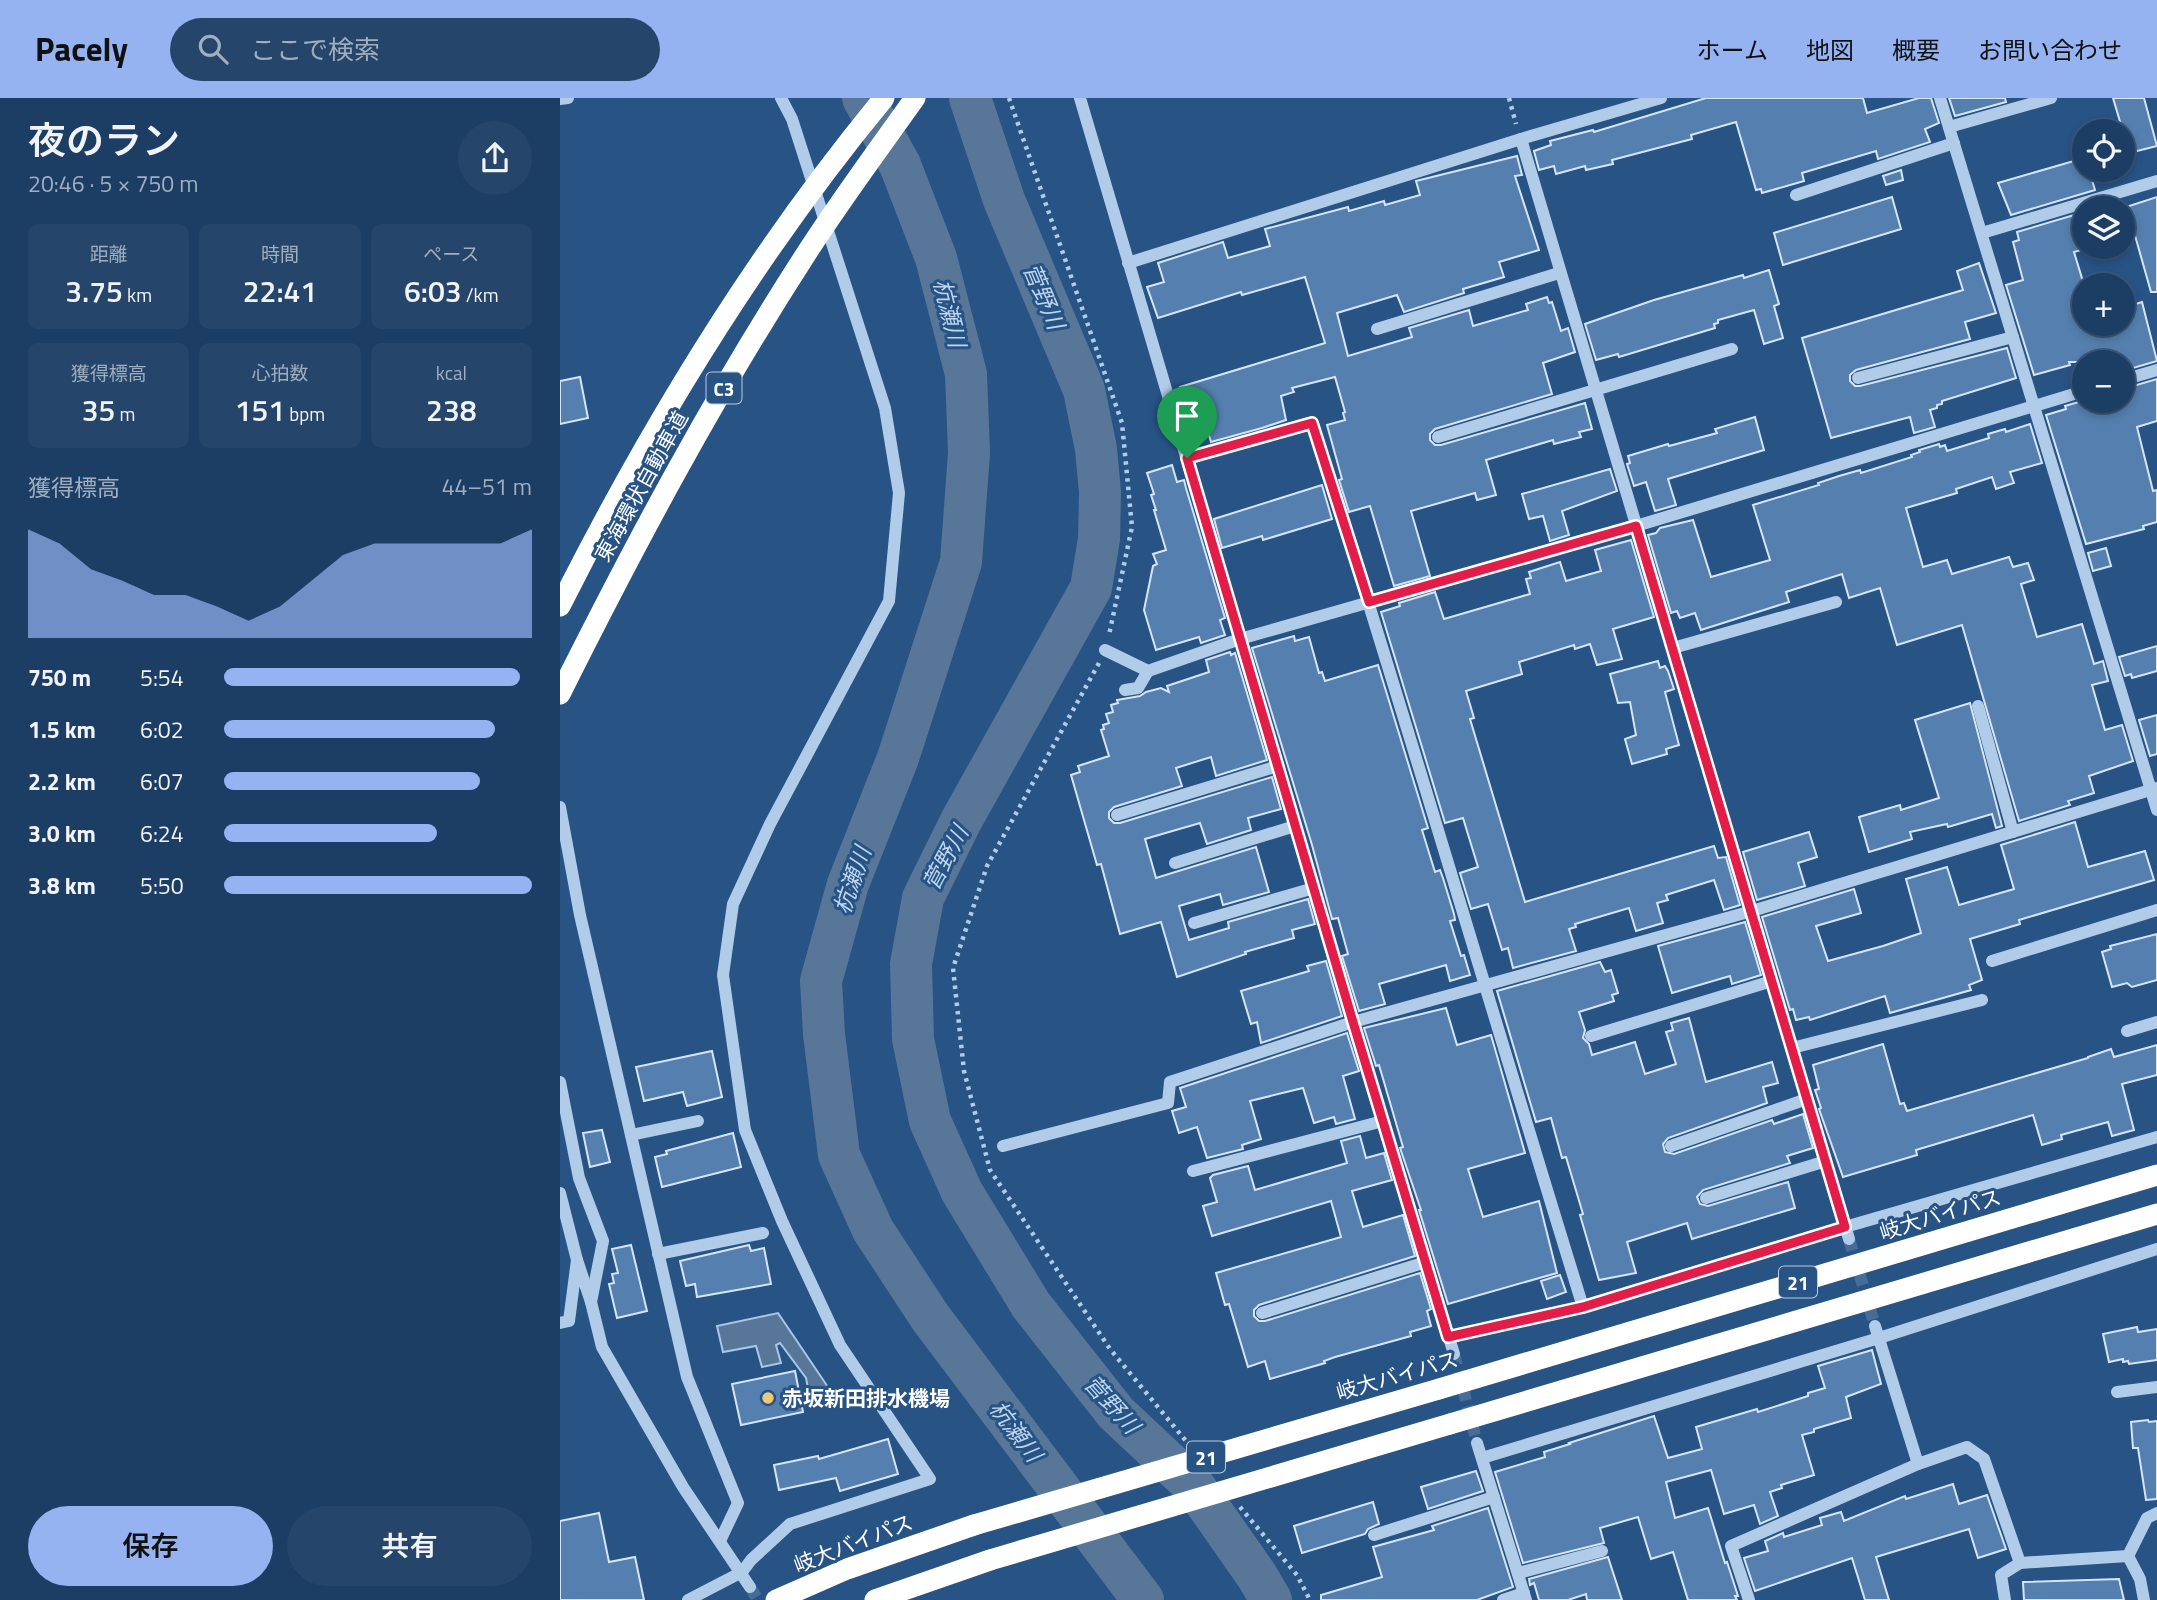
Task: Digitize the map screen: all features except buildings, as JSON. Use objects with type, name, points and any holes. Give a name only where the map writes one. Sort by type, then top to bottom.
[{"type":"highway","name":"東海環状自動車道","points":[[560,606],[595,536],[689,371],[830,164],[884,98]]},
{"type":"highway","name":"東海環状自動車道","points":[[560,694],[634,546],[724,387],[806,254],[915,98]]},
{"type":"highway","name":"岐大バイパス","points":[[776,1600],[847,1569],[974,1525],[2157,1175]]},
{"type":"highway","name":"21","points":[[875,1600],[990,1560],[2157,1214]]},
{"type":"street","points":[[560,99],[568,98]]},
{"type":"street","points":[[688,1600],[742,1572],[751,1560],[790,1524],[930,1479],[840,1345],[782,1221],[746,1130],[723,975],[733,904],[770,824],[889,601],[899,493],[886,408],[792,119],[781,98]]},
{"type":"street","points":[[1080,98],[1454,1354]]},
{"type":"street","points":[[1128,262],[1661,98]]},
{"type":"street","points":[[1940,98],[2154,789],[2157,810]]},
{"type":"street","points":[[1948,127],[2051,98]]},
{"type":"street","points":[[1521,139],[1847,1233]]},
{"type":"street","points":[[1796,195],[1954,143]]},
{"type":"street","points":[[1982,233],[2157,181]]},
{"type":"street","points":[[1377,329],[1559,273]]},
{"type":"street","points":[[1858,378],[2013,337]]},
{"type":"street","points":[[1438,437],[1732,349]]},
{"type":"street","points":[[2135,376],[2157,370]]},
{"type":"street","points":[[1125,690],[1138,688],[1148,671],[1240,639],[1636,526],[2072,395]]},
{"type":"street","points":[[1187,458],[1312,423],[1583,1307]]},
{"type":"street","points":[[1673,648],[1836,602]]},
{"type":"street","points":[[1105,650],[1148,671]]},
{"type":"street","points":[[1978,706],[2013,832]]},
{"type":"street","points":[[1117,815],[1278,766]]},
{"type":"street","points":[[1003,1146],[1168,1103],[1170,1082],[1353,1022],[1752,911],[2154,789]]},
{"type":"street","points":[[560,807],[580,915],[687,1377],[738,1503],[720,1541]]},
{"type":"street","points":[[1175,863],[1295,826]]},
{"type":"street","points":[[1194,923],[1314,888]]},
{"type":"street","points":[[1992,961],[2157,910]]},
{"type":"street","points":[[1591,1036],[1772,981]]},
{"type":"street","points":[[1792,1048],[1983,1000]]},
{"type":"street","points":[[2127,1031],[2157,1022]]},
{"type":"street","points":[[560,1082],[579,1178],[603,1241],[591,1302]]},
{"type":"street","points":[[1671,1146],[1807,1099]]},
{"type":"street","points":[[631,1135],[698,1121]]},
{"type":"street","points":[[1193,1171],[1383,1121]]},
{"type":"street","points":[[1448,1337],[1583,1307],[1847,1233],[2157,1137]]},
{"type":"street","points":[[1706,1198],[1826,1161]]},
{"type":"street","points":[[560,1193],[602,1347],[684,1487],[750,1587]]},
{"type":"street","points":[[659,1254],[763,1233]]},
{"type":"street","points":[[1482,1458],[1877,1332],[2157,1249]]},
{"type":"street","points":[[560,1323],[569,1321],[577,1260]]},
{"type":"street","points":[[1262,1313],[1426,1262]]},
{"type":"street","points":[[1877,1332],[1918,1464]]},
{"type":"street","points":[[2117,1392],[2157,1387]]},
{"type":"street","points":[[1477,1443],[1525,1597],[1503,1600]]},
{"type":"street","points":[[1749,1600],[1731,1546],[1918,1464],[1967,1447],[1984,1459],[2020,1563]]},
{"type":"street","points":[[1374,1535],[1494,1497]]},
{"type":"street","points":[[2128,1556],[2147,1518],[2157,1513]]},
{"type":"street","points":[[1518,1573],[1602,1551]]},
{"type":"street","points":[[2005,1600],[2001,1575],[2020,1563],[2128,1556]]},
{"type":"street","points":[[2128,1556],[2140,1579],[2144,1600]]},
{"type":"path","points":[[1009,98],[1122,423],[1132,527],[1105,650],[988,866],[953,968],[964,1072],[990,1170],[1110,1349],[1190,1446]]},
{"type":"path","points":[[1509,98],[1521,139]]},
{"type":"path","points":[[1234,1500],[1297,1575],[1310,1600]]},
{"type":"water","points":[[778,1313],[836,1399],[811,1404],[806,1378],[780,1343],[776,1345],[781,1363],[762,1367],[756,1346],[723,1352],[717,1326]]},
{"type":"waterway","name":"杭瀬川","points":[[863,98],[900,165],[936,258],[966,374],[969,453],[961,562],[898,758],[848,884],[821,981],[824,1034],[839,1155],[873,1230],[930,1317],[1143,1600]]},
{"type":"waterway","name":"菅野川","points":[[970,98],[1004,200],[1084,390],[1096,449],[1100,492],[1099,539],[1091,588],[961,821],[923,898],[911,964],[913,1039],[930,1121],[962,1192],[1031,1305],[1116,1413],[1194,1486],[1271,1600]]},
{"type":"tunnel","points":[[1849,1239],[1875,1326]]},
{"type":"tunnel","points":[[1454,1354],[1477,1443]]},
{"type":"tunnel","points":[[750,1587],[758,1600]]},
{"type":"place","name":"赤坂新田排水機場","points":[[768,1398]]},
{"type":"route","points":[[1312,423],[1369,602],[1636,526],[1845,1227],[1583,1307],[1448,1337],[1187,458],[1312,423]]}]
